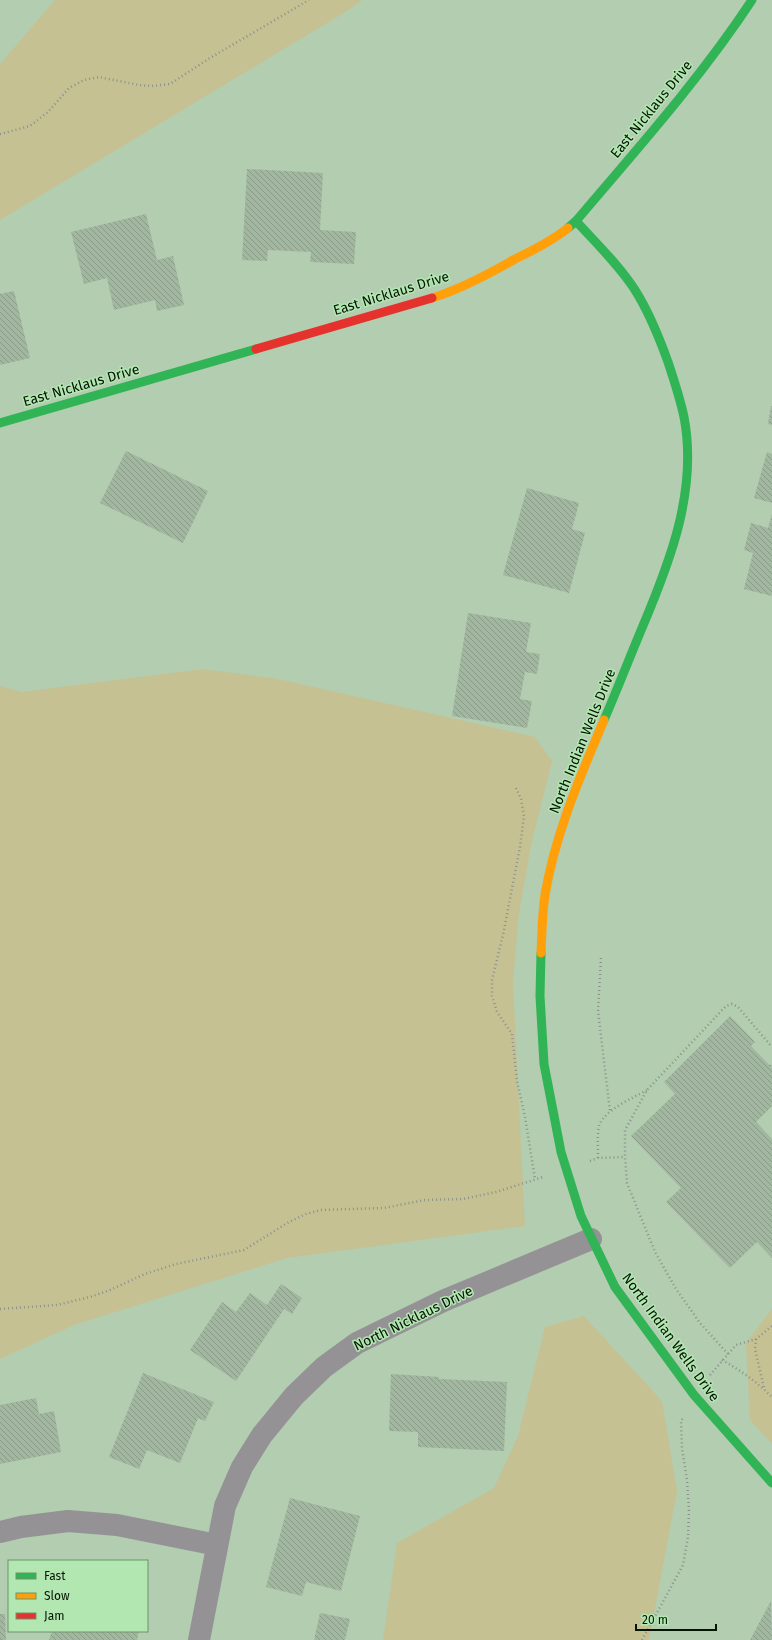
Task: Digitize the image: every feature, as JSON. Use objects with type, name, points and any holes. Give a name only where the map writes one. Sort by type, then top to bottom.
[{"type":"street","name":"East Nicklaus Drive","points":[[0,423],[441,295],[494,271],[554,238],[576,221],[673,106],[731,32],[752,0]]},
{"type":"street","name":"North Indian Wells Drive","points":[[576,221],[635,290],[660,337],[676,385],[684,418],[687,456],[684,500],[677,536],[659,588],[574,792],[557,845],[545,895],[540,996],[544,1064],[560,1152],[580,1216],[615,1287],[694,1395],[772,1483]]},
{"type":"street","name":"North Nicklaus Drive","points":[[199,1640],[225,1506],[242,1467],[262,1435],[294,1396],[324,1367],[358,1343],[442,1302],[591,1239]]},
{"type":"street","points":[[0,1532],[21,1526],[68,1521],[116,1525],[217,1545]]},
{"type":"path","points":[[0,134],[30,126],[48,112],[70,88],[84,80],[99,77],[139,85],[170,84],[210,58],[309,0]]},
{"type":"path","points":[[601,958],[598,1011],[610,1111]]},
{"type":"path","points":[[728,1354],[700,1323],[676,1290],[655,1252],[627,1183],[624,1157],[625,1130],[647,1090],[726,1006],[732,1004],[738,1008],[772,1047]]},
{"type":"path","points":[[598,1158],[598,1137],[600,1124],[610,1111],[647,1090]]},
{"type":"path","points":[[0,1309],[57,1304],[90,1298],[144,1274],[170,1266],[244,1250],[289,1222],[306,1214],[321,1210],[377,1208],[425,1200],[463,1199],[496,1192],[566,1170],[598,1158],[624,1157]]},
{"type":"path","points":[[642,1640],[683,1565],[688,1536],[689,1510],[687,1480],[682,1448],[681,1421],[694,1395],[736,1345],[756,1339],[772,1326]]},
{"type":"path","points":[[756,1339],[755,1349],[764,1389]]},
{"type":"path","points":[[722,1360],[764,1389],[772,1397]]},
{"type":"shaded area","points":[[55,0],[362,0],[347,11],[0,220],[0,64]]},
{"type":"shaded area","points":[[202,669],[278,679],[535,737],[552,761],[531,845],[518,920],[513,983],[525,1226],[287,1258],[74,1325],[0,1359],[0,686],[22,692]]},
{"type":"shaded area","points":[[772,1309],[772,1444],[750,1420],[746,1343]]},
{"type":"shaded area","points":[[584,1316],[662,1401],[677,1491],[649,1640],[383,1640],[397,1543],[494,1488],[518,1436],[545,1327]]},
{"type":"building","points":[[247,169],[323,173],[320,230],[356,232],[354,264],[310,262],[311,252],[268,250],[267,261],[242,260]]},
{"type":"building","points":[[146,214],[157,260],[173,256],[184,305],[157,311],[155,300],[114,310],[107,278],[84,284],[71,232]]},
{"type":"building","points":[[14,291],[30,358],[0,365],[0,294]]},
{"type":"building","points":[[772,406],[772,425],[768,424]]},
{"type":"building","points":[[126,451],[208,491],[183,543],[100,503]]},
{"type":"building","points":[[767,452],[772,454],[772,503],[754,498]]},
{"type":"building","points":[[527,488],[579,503],[572,529],[585,533],[569,593],[503,575]]},
{"type":"building","points":[[772,514],[772,596],[744,589],[753,553],[744,550],[751,523],[768,528]]},
{"type":"building","points":[[468,613],[531,623],[526,652],[540,654],[537,674],[525,672],[520,699],[532,701],[527,728],[452,716]]},
{"type":"building","points":[[730,1016],[755,1042],[751,1046],[772,1068],[772,1106],[756,1122],[772,1139],[772,1258],[757,1242],[730,1268],[666,1202],[681,1188],[631,1136],[675,1094],[664,1082]]},
{"type":"building","points":[[281,1284],[302,1298],[292,1314],[284,1309],[236,1381],[190,1350],[222,1302],[236,1312],[250,1293],[267,1305]]},
{"type":"building","points":[[143,1373],[214,1402],[205,1421],[198,1418],[180,1463],[147,1450],[139,1469],[109,1457]]},
{"type":"building","points":[[391,1374],[439,1377],[439,1379],[507,1382],[504,1451],[418,1447],[418,1432],[389,1431]]},
{"type":"building","points":[[36,1398],[39,1414],[54,1411],[61,1452],[0,1464],[0,1405]]},
{"type":"building","points":[[290,1498],[360,1516],[341,1591],[306,1582],[302,1596],[266,1587]]},
{"type":"building","points":[[771,1601],[772,1640],[750,1640]]},
{"type":"building","points":[[320,1613],[350,1619],[345,1640],[314,1640]]},
{"type":"building","points":[[0,1614],[5,1614],[6,1640],[0,1640]]},
{"type":"building","points":[[52,1632],[139,1632],[137,1640],[49,1640]]},
{"type":"traffic: fast","points":[[568,228],[576,221],[690,86],[752,0]]},
{"type":"traffic: fast","points":[[576,221],[622,272],[640,298],[649,316],[665,353],[677,389],[684,417],[687,444],[687,471],[679,525],[662,577],[604,720]]},
{"type":"traffic: fast","points":[[0,423],[256,349]]},
{"type":"traffic: fast","points":[[541,953],[540,996],[544,1064],[561,1152],[581,1216],[615,1287],[694,1395],[772,1483]]},
{"type":"traffic: slow","points":[[432,298],[485,276],[543,245],[568,228]]},
{"type":"traffic: slow","points":[[541,953],[544,902],[549,872],[569,806],[604,720]]},
{"type":"traffic: jam","points":[[256,349],[432,298]]}]
